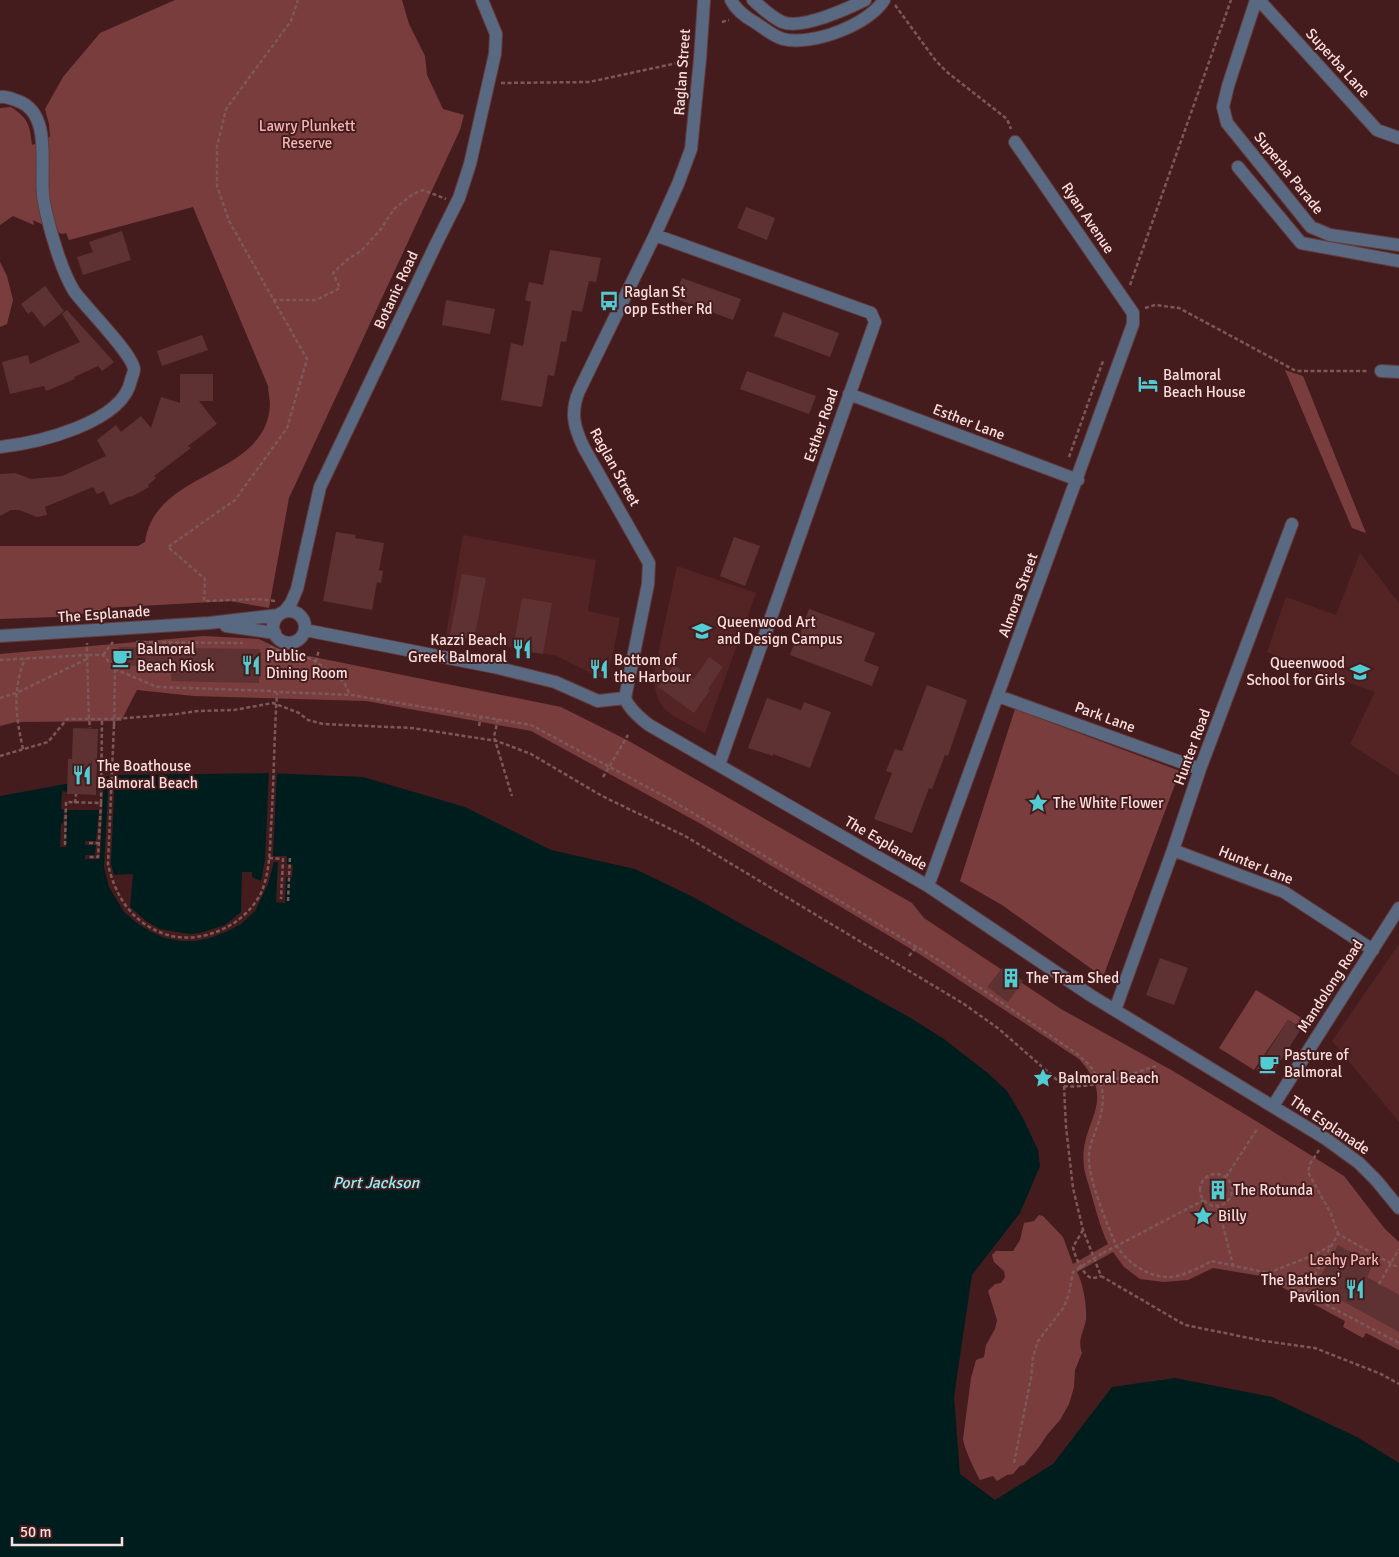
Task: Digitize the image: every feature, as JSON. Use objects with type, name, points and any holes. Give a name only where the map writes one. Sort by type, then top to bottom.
[{"type":"street","name":"Botanic Road","points":[[282,614],[291,603],[297,589],[320,487],[456,204],[470,164],[495,54],[496,34],[482,0]]},
{"type":"street","name":"Raglan Street","points":[[625,698],[648,584],[648,563],[584,448],[575,428],[573,410],[579,391],[655,235],[691,150],[704,0]]},
{"type":"street","points":[[731,0],[733,5],[751,20],[776,36],[801,40],[838,31],[854,24],[878,9],[884,0]]},
{"type":"street","points":[[753,0],[782,22],[802,23],[865,0]]},
{"type":"street","name":"Superba Parade","points":[[1257,0],[1228,86],[1223,107],[1227,123],[1311,227],[1330,235],[1399,245]]},
{"type":"street","name":"Superba Lane","points":[[1257,0],[1377,130],[1399,138]]},
{"type":"street","points":[[0,97],[4,96],[25,104],[37,120],[42,136],[43,194],[46,214],[60,258],[73,289],[124,351],[134,369],[130,386],[119,403],[93,420],[64,434],[23,445],[0,447]]},
{"type":"street","name":"Ryan Avenue","points":[[1015,142],[1137,311]]},
{"type":"street","points":[[1238,167],[1301,243],[1399,261]]},
{"type":"street","name":"Esther Road","points":[[655,235],[871,313],[875,322],[719,765]]},
{"type":"street","name":"Almora Street","points":[[928,886],[1078,480],[1137,311]]},
{"type":"street","points":[[1381,371],[1399,372]]},
{"type":"street","name":"Esther Lane","points":[[849,394],[1078,480]]},
{"type":"street","name":"Hunter Road","points":[[1115,1010],[1174,850],[1200,769],[1292,524]]},
{"type":"street","name":"Botanic Road","points":[[297,589],[300,616]]},
{"type":"street","points":[[295,613],[300,616],[305,625],[305,630],[300,639],[291,643],[281,641],[275,633],[274,623],[282,614],[295,613]]},
{"type":"street","name":"The Esplanade","points":[[0,636],[209,623],[282,614]]},
{"type":"street","name":"The Esplanade","points":[[209,623],[275,633]]},
{"type":"street","points":[[305,630],[494,666],[555,682],[598,701],[625,698]]},
{"type":"street","name":"Park Lane","points":[[998,696],[1200,769]]},
{"type":"street","name":"The Esplanade","points":[[625,698],[627,704],[650,725],[928,886],[1115,1010],[1326,1139],[1359,1163],[1399,1208]]},
{"type":"street","name":"Hunter Lane","points":[[1174,850],[1284,892],[1373,950]]},
{"type":"street","name":"Mandolong Road","points":[[1273,1106],[1399,908]]},
{"type":"path","points":[[263,601],[257,599],[204,601],[204,579],[168,547],[235,500],[287,428],[307,359],[229,221],[217,186],[217,147],[226,109],[291,21],[298,0]]},
{"type":"path","points":[[1130,287],[1231,0]]},
{"type":"path","points":[[899,9],[947,72],[1007,119]]},
{"type":"path","points":[[506,84],[589,82],[682,62]]},
{"type":"path","points":[[273,300],[316,300],[340,288],[333,273],[348,259],[361,251],[381,228],[394,209],[413,194],[423,190],[456,204]]},
{"type":"path","points":[[1137,311],[1155,305],[1178,308],[1296,371],[1381,371]]},
{"type":"path","points":[[0,660],[87,657],[103,654],[112,642],[122,642]]},
{"type":"path","points":[[132,642],[251,643]]},
{"type":"path","points":[[266,646],[288,654],[312,659],[344,682],[350,695]]},
{"type":"path","points":[[316,662],[319,649]]},
{"type":"path","points":[[103,654],[115,669],[157,687],[350,695],[531,725],[666,798],[940,961],[1076,1053],[1090,1065],[1101,1082],[1104,1093],[1102,1113],[1091,1144],[1089,1160],[1091,1174],[1114,1246],[1134,1265],[1148,1272],[1171,1277],[1199,1268],[1210,1261],[1268,1273],[1399,1343]]},
{"type":"path","points":[[0,698],[87,657]]},
{"type":"path","points":[[87,657],[90,728]]},
{"type":"path","points":[[23,749],[18,728],[16,692],[19,674],[25,659]]},
{"type":"path","points":[[115,669],[108,864],[119,896],[128,910],[157,932],[173,937],[205,936],[224,929],[242,917],[255,904],[266,880],[274,784],[277,693]]},
{"type":"path","points":[[0,756],[48,742],[67,720],[114,719],[198,711],[234,710],[273,703],[299,713],[308,720],[323,724],[412,728],[495,741],[531,754],[602,796],[685,836],[761,880],[964,1004],[999,1029],[1064,1086],[1073,1087],[1101,1082],[1156,1066]]},
{"type":"path","points":[[479,726],[481,716]]},
{"type":"path","points":[[88,857],[98,857],[102,719]]},
{"type":"path","points":[[498,719],[494,737],[512,796]]},
{"type":"path","points":[[603,777],[628,735]]},
{"type":"path","points":[[75,803],[76,794]]},
{"type":"path","points":[[65,845],[66,802],[101,803]]},
{"type":"path","points":[[89,843],[99,843]]},
{"type":"path","points":[[288,902],[290,856]]},
{"type":"path","points":[[269,858],[283,859],[281,898]]},
{"type":"path","points":[[283,870],[290,870]]},
{"type":"path","points":[[909,956],[916,947]]},
{"type":"path","points":[[1064,1086],[1066,1127],[1073,1188],[1083,1230],[1100,1276],[1186,1325],[1264,1341],[1316,1348],[1381,1374],[1399,1384]]},
{"type":"path","points":[[1226,1177],[1257,1128]]},
{"type":"path","points":[[1326,1139],[1310,1164],[1308,1172],[1330,1214],[1338,1234],[1399,1268]]},
{"type":"path","points":[[1216,1174],[1226,1177],[1232,1186],[1231,1196],[1228,1201],[1218,1206],[1213,1206],[1204,1200],[1200,1190],[1206,1177],[1216,1174]]},
{"type":"path","points":[[1014,1463],[1032,1378],[1033,1357],[1038,1341],[1064,1306],[1070,1293],[1073,1272],[1114,1246],[1204,1200]]},
{"type":"path","points":[[1218,1206],[1233,1265]]},
{"type":"path","points":[[1083,1230],[1074,1247],[1076,1259],[1088,1276],[1092,1278],[1100,1276]]},
{"type":"path","points":[[1305,1292],[1338,1234]]},
{"type":"path","points":[[1268,1273],[1314,1255],[1330,1246]]},
{"type":"path","points":[[1379,1284],[1399,1249]]},
{"type":"shaded area","points":[[463,535],[596,560],[588,611],[620,618],[608,676],[603,679],[557,656],[446,635]]},
{"type":"shaded area","name":"Queenwood School for Girls","points":[[1360,553],[1399,603],[1399,776],[1350,744],[1375,692],[1267,652],[1286,597],[1336,615]]},
{"type":"shaded area","name":"Queenwood Art and Design Campus","points":[[677,566],[756,593],[705,733],[673,716],[664,708],[658,699],[654,684],[655,669]]},
{"type":"shaded area","points":[[1399,944],[1399,1122],[1332,1041]]},
{"type":"green space","name":"Lawry Plunkett Reserve","points":[[175,0],[402,0],[409,24],[425,56],[427,75],[443,109],[464,115],[460,130],[289,498],[269,608],[230,601],[104,608],[98,612],[55,617],[0,619],[0,546],[138,546],[145,542],[153,518],[168,500],[250,447],[264,429],[270,405],[268,386],[193,207],[69,240],[66,233],[62,234],[33,220],[34,225],[13,216],[0,225],[0,108],[11,107],[25,119],[29,127],[32,145],[50,137],[45,109],[63,77],[100,33]]},
{"type":"green space","points":[[0,262],[7,276],[13,300],[7,324],[0,327]]},
{"type":"green space","points":[[1285,370],[1303,376],[1366,533],[1352,528]]},
{"type":"green space","name":"Leahy Park","points":[[204,636],[259,639],[284,651],[561,707],[627,740],[912,903],[924,918],[1061,1009],[1173,1071],[1344,1176],[1385,1229],[1399,1242],[1399,1350],[1366,1333],[1363,1338],[1343,1327],[1345,1321],[1261,1276],[1213,1268],[1188,1280],[1163,1282],[1140,1279],[1124,1267],[1113,1252],[1077,1272],[1084,1295],[1086,1319],[1081,1339],[1082,1353],[1075,1370],[1074,1387],[1069,1404],[1060,1420],[1024,1465],[1020,1466],[1013,1474],[997,1481],[993,1476],[980,1480],[963,1439],[971,1378],[976,1360],[984,1357],[986,1345],[995,1329],[997,1320],[988,1291],[995,1284],[1001,1283],[1005,1277],[1004,1271],[994,1262],[992,1255],[996,1251],[1013,1251],[1020,1240],[1024,1223],[1034,1221],[1039,1215],[1043,1216],[1063,1237],[1073,1264],[1108,1244],[1098,1218],[1084,1167],[1086,1137],[1095,1113],[1097,1101],[1096,1088],[1091,1075],[1079,1059],[921,955],[831,901],[701,824],[531,731],[366,701],[194,696],[137,690],[121,721],[16,722],[0,726],[0,654]]},
{"type":"green space","points":[[1015,709],[1180,771],[1103,977],[1002,905],[960,881]]},
{"type":"green space","points":[[1256,990],[1308,1022],[1303,1029],[1288,1020],[1254,1070],[1219,1048]]},
{"type":"water","name":"Port Jackson","points":[[268,773],[363,777],[465,807],[551,850],[635,869],[693,897],[909,1017],[944,1039],[989,1074],[1007,1091],[1023,1118],[1038,1150],[1040,1166],[1020,1213],[972,1275],[954,1397],[960,1474],[995,1500],[1053,1464],[1112,1387],[1175,1378],[1272,1397],[1357,1437],[1399,1463],[1399,1557],[0,1557],[0,796],[114,775]]},
{"type":"pier","points":[[269,770],[277,770],[273,856],[287,856],[287,864],[293,865],[292,877],[286,877],[285,903],[276,902],[278,862],[274,862],[268,884],[255,911],[241,924],[210,938],[196,941],[181,941],[165,938],[151,932],[124,912],[109,887],[104,867],[109,774],[115,773],[111,864],[114,875],[133,874],[130,907],[146,921],[160,929],[189,934],[200,933],[225,925],[241,912],[242,872],[252,872],[252,877],[261,881],[265,860]]},
{"type":"pier","points":[[104,775],[100,859],[85,859],[85,855],[95,855],[96,845],[85,845],[85,841],[96,841],[99,810],[67,810],[66,847],[60,847],[64,810],[61,809],[62,791],[67,792],[67,794],[96,795],[97,776]]},
{"type":"building","points":[[746,207],[775,218],[767,240],[737,228]]},
{"type":"building","points":[[122,231],[131,260],[83,275],[77,257],[93,252],[89,242]]},
{"type":"building","points":[[550,250],[601,258],[596,282],[589,281],[582,312],[572,310],[566,342],[561,341],[554,376],[548,375],[542,407],[501,400],[511,343],[523,346],[531,302],[525,300],[529,282],[543,285]]},
{"type":"building","points":[[682,278],[741,299],[733,320],[674,298]]},
{"type":"building","points":[[45,286],[64,311],[44,327],[32,311],[28,314],[21,304]]},
{"type":"building","points":[[446,300],[495,309],[490,334],[442,325]]},
{"type":"building","points":[[67,310],[114,362],[102,371],[98,366],[74,377],[75,379],[46,391],[44,386],[10,394],[2,362],[28,355],[30,364],[80,342],[62,314]]},
{"type":"building","points":[[783,312],[839,333],[830,357],[774,336]]},
{"type":"building","points":[[202,335],[208,350],[162,366],[157,351]]},
{"type":"building","points":[[747,371],[816,396],[809,414],[740,389]]},
{"type":"building","points":[[180,374],[213,374],[213,401],[199,401],[217,424],[188,446],[191,448],[154,476],[156,478],[148,485],[149,487],[131,497],[110,505],[104,491],[97,494],[93,487],[45,507],[47,515],[37,517],[19,510],[11,510],[0,516],[0,474],[15,473],[31,479],[62,476],[106,456],[97,440],[116,425],[121,432],[141,416],[151,428],[161,397],[180,403]]},
{"type":"building","points":[[336,532],[356,535],[355,538],[384,543],[379,570],[383,571],[381,583],[377,582],[372,610],[323,601]]},
{"type":"building","points":[[734,537],[760,546],[745,586],[720,576]]},
{"type":"building","points":[[462,574],[486,578],[474,639],[450,635]]},
{"type":"building","points":[[522,598],[552,603],[543,654],[513,649]]},
{"type":"building","points":[[809,609],[875,633],[864,661],[879,667],[872,686],[790,655]]},
{"type":"building","points":[[119,647],[260,649],[259,683],[171,681],[171,673],[144,673],[144,666],[118,665]]},
{"type":"building","points":[[709,657],[723,667],[694,713],[658,687],[674,665],[694,679]]},
{"type":"building","points":[[927,685],[967,700],[948,756],[945,755],[932,789],[929,788],[912,833],[874,819],[892,773],[886,771],[895,749],[902,751]]},
{"type":"building","points":[[767,698],[801,710],[804,702],[831,712],[810,768],[773,754],[773,756],[748,748]]},
{"type":"building","name":"The Boathouse Balmoral Beach","points":[[73,728],[98,729],[96,795],[67,794],[68,759],[72,759]]},
{"type":"building","points":[[1160,958],[1188,968],[1174,1005],[1146,995]]},
{"type":"building","points":[[1003,967],[1023,981],[1008,1002],[987,987]]},
{"type":"building","points":[[1288,1020],[1301,1029],[1272,1074],[1266,1076],[1256,1070]]},
{"type":"building","name":"The Rotunda","points":[[1214,1181],[1222,1181],[1227,1186],[1225,1197],[1214,1199],[1209,1194],[1209,1186]]},
{"type":"building","name":"The Bathers' Pavilion","points":[[1338,1245],[1373,1264],[1367,1277],[1399,1295],[1399,1332],[1315,1286]]},
{"type":"place","name":"Raglan St opp Esther Rd","points":[[609,301]]},
{"type":"place","name":"Balmoral Beach House","points":[[1148,384]]},
{"type":"place","name":"Queenwood Art and Design Campus","points":[[702,631]]},
{"type":"place","name":"Kazzi Beach Greek Balmoral","points":[[522,649]]},
{"type":"place","name":"Balmoral Beach Kiosk","points":[[122,658]]},
{"type":"place","name":"Public Dining Room","points":[[251,665]]},
{"type":"place","name":"Bottom of the Harbour","points":[[599,669]]},
{"type":"place","name":"Queenwood School for Girls","points":[[1360,672]]},
{"type":"place","name":"The Boathouse Balmoral Beach","points":[[82,775]]},
{"type":"place","name":"The White Flower","points":[[1038,803]]},
{"type":"place","name":"The Tram Shed","points":[[1011,978]]},
{"type":"place","name":"Pasture of Balmoral","points":[[1269,1064]]},
{"type":"place","name":"Balmoral Beach","points":[[1043,1078]]},
{"type":"place","name":"The Rotunda","points":[[1218,1190]]},
{"type":"place","name":"Billy","points":[[1203,1216]]},
{"type":"place","name":"The Bathers' Pavilion","points":[[1355,1289]]}]
